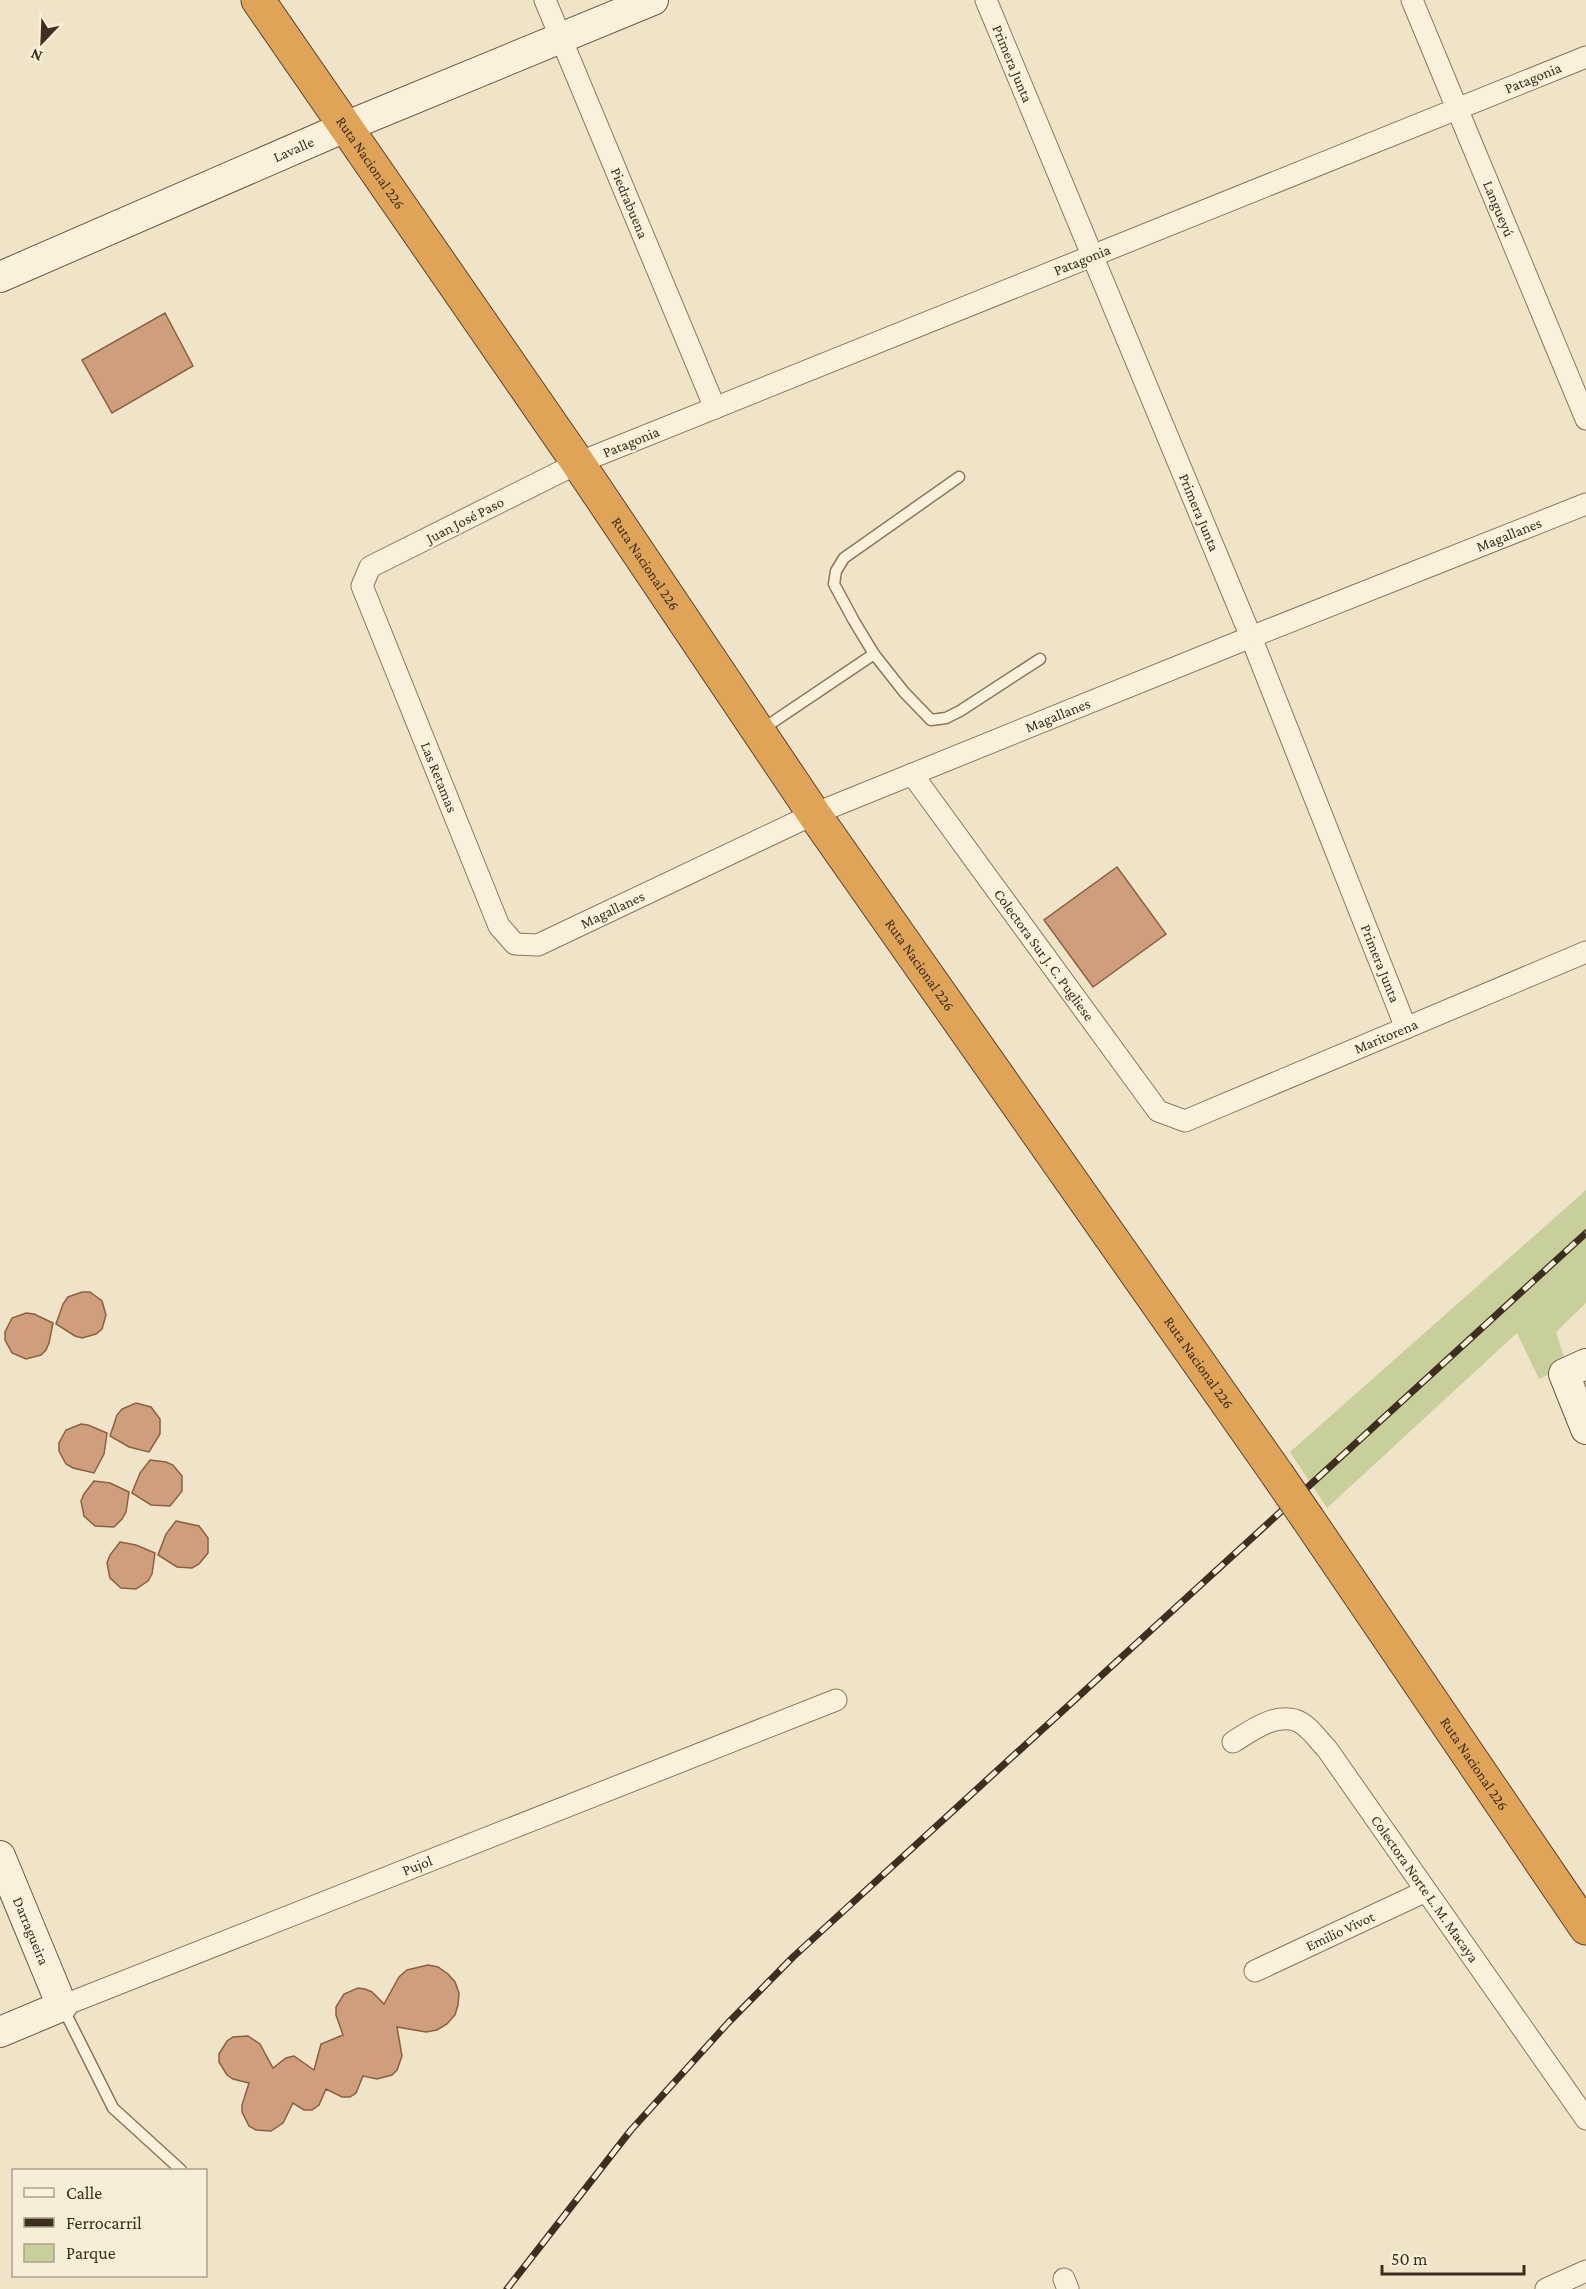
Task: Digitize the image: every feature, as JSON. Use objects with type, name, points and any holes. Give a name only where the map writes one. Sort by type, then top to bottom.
[{"type":"highway","name":"Ruta Nacional 226","points":[[258,0],[578,463],[814,814],[1277,1474],[1586,1928]]},
{"type":"street","name":"Piedrabuena","points":[[545,0],[714,408]]},
{"type":"street","name":"Lavalle","points":[[0,277],[345,127],[654,0]]},
{"type":"street","name":"Primera Junta","points":[[986,0],[1251,637],[1406,1028]]},
{"type":"street","name":"Langueyú","points":[[1412,0],[1586,418]]},
{"type":"street","name":"Patagonia","points":[[578,463],[1586,57]]},
{"type":"street","name":"Juan José Paso","points":[[362,586],[370,567],[578,463]]},
{"type":"street","name":"Magallanes","points":[[538,945],[814,814],[1586,504]]},
{"type":"street","name":"Las Retamas","points":[[362,586],[499,926],[515,944],[538,945]]},
{"type":"street","name":"Colectora Sur J. C. Pugliese","points":[[912,774],[1158,1111],[1185,1121]]},
{"type":"street","name":"Maritorena","points":[[1185,1121],[1586,952]]},
{"type":"street","points":[[1575,1369],[1586,1429]]},
{"type":"street","name":"Pujol","points":[[0,2032],[836,1700]]},
{"type":"street","name":"Colectora Norte L. M. Macaya","points":[[1233,1742],[1268,1721],[1294,1720],[1308,1728],[1327,1749],[1586,2119]]},
{"type":"street","name":"Darragueira","points":[[0,1856],[62,2006]]},
{"type":"street","name":"Emilio Vivot","points":[[1255,1971],[1426,1891]]},
{"type":"street","points":[[1546,2289],[1586,2271]]},
{"type":"lane","points":[[959,477],[844,558],[836,571],[834,584],[874,654],[903,692],[931,720],[946,718],[960,711],[1040,659]]},
{"type":"lane","points":[[759,732],[874,654]]},
{"type":"lane","points":[[62,2006],[113,2108],[181,2169]]},
{"type":"green space","points":[[1586,1190],[1586,1303],[1556,1332],[1567,1366],[1539,1379],[1517,1333],[1327,1508],[1290,1452]]},
{"type":"building","points":[[165,313],[193,366],[112,413],[82,360]]},
{"type":"building","points":[[1117,867],[1166,934],[1093,987],[1044,920]]},
{"type":"building","points":[[90,1292],[102,1301],[106,1315],[102,1329],[96,1334],[82,1338],[56,1324],[68,1297]]},
{"type":"building","points":[[26,1313],[34,1314],[53,1323],[46,1350],[41,1355],[26,1359],[12,1353],[5,1340],[5,1332],[12,1318]]},
{"type":"building","points":[[136,1403],[151,1407],[160,1419],[160,1434],[149,1452],[129,1447],[110,1436],[117,1415],[122,1409]]},
{"type":"building","points":[[81,1424],[107,1433],[104,1454],[94,1473],[66,1464],[59,1451],[59,1443],[66,1430]]},
{"type":"building","points":[[150,1460],[173,1465],[182,1476],[182,1491],[170,1506],[151,1505],[132,1493],[140,1473]]},
{"type":"building","points":[[94,1481],[110,1483],[129,1492],[126,1512],[114,1527],[95,1526],[84,1516],[81,1501]]},
{"type":"building","points":[[176,1521],[199,1526],[208,1538],[208,1553],[199,1564],[192,1568],[177,1567],[158,1555],[166,1534]]},
{"type":"building","points":[[120,1542],[136,1545],[155,1553],[152,1574],[148,1581],[136,1589],[121,1588],[110,1578],[107,1563]]},
{"type":"building","points":[[428,1965],[438,1967],[455,1982],[459,1993],[455,2015],[437,2030],[426,2032],[397,2027],[402,2056],[397,2070],[392,2075],[377,2079],[363,2076],[356,2093],[350,2097],[342,2097],[326,2089],[319,2105],[312,2110],[304,2110],[293,2103],[283,2123],[271,2131],[256,2130],[249,2126],[242,2112],[242,2105],[249,2083],[227,2075],[219,2062],[219,2054],[227,2041],[233,2037],[248,2036],[260,2044],[273,2068],[286,2058],[294,2056],[314,2070],[321,2044],[343,2035],[336,2015],[336,2007],[344,1994],[358,1988],[365,1989],[372,1992],[384,2004],[399,1977],[407,1970]]},
{"type":"railway","points":[[507,2289],[631,2130],[728,2023],[793,1957],[1586,1233]]}]
